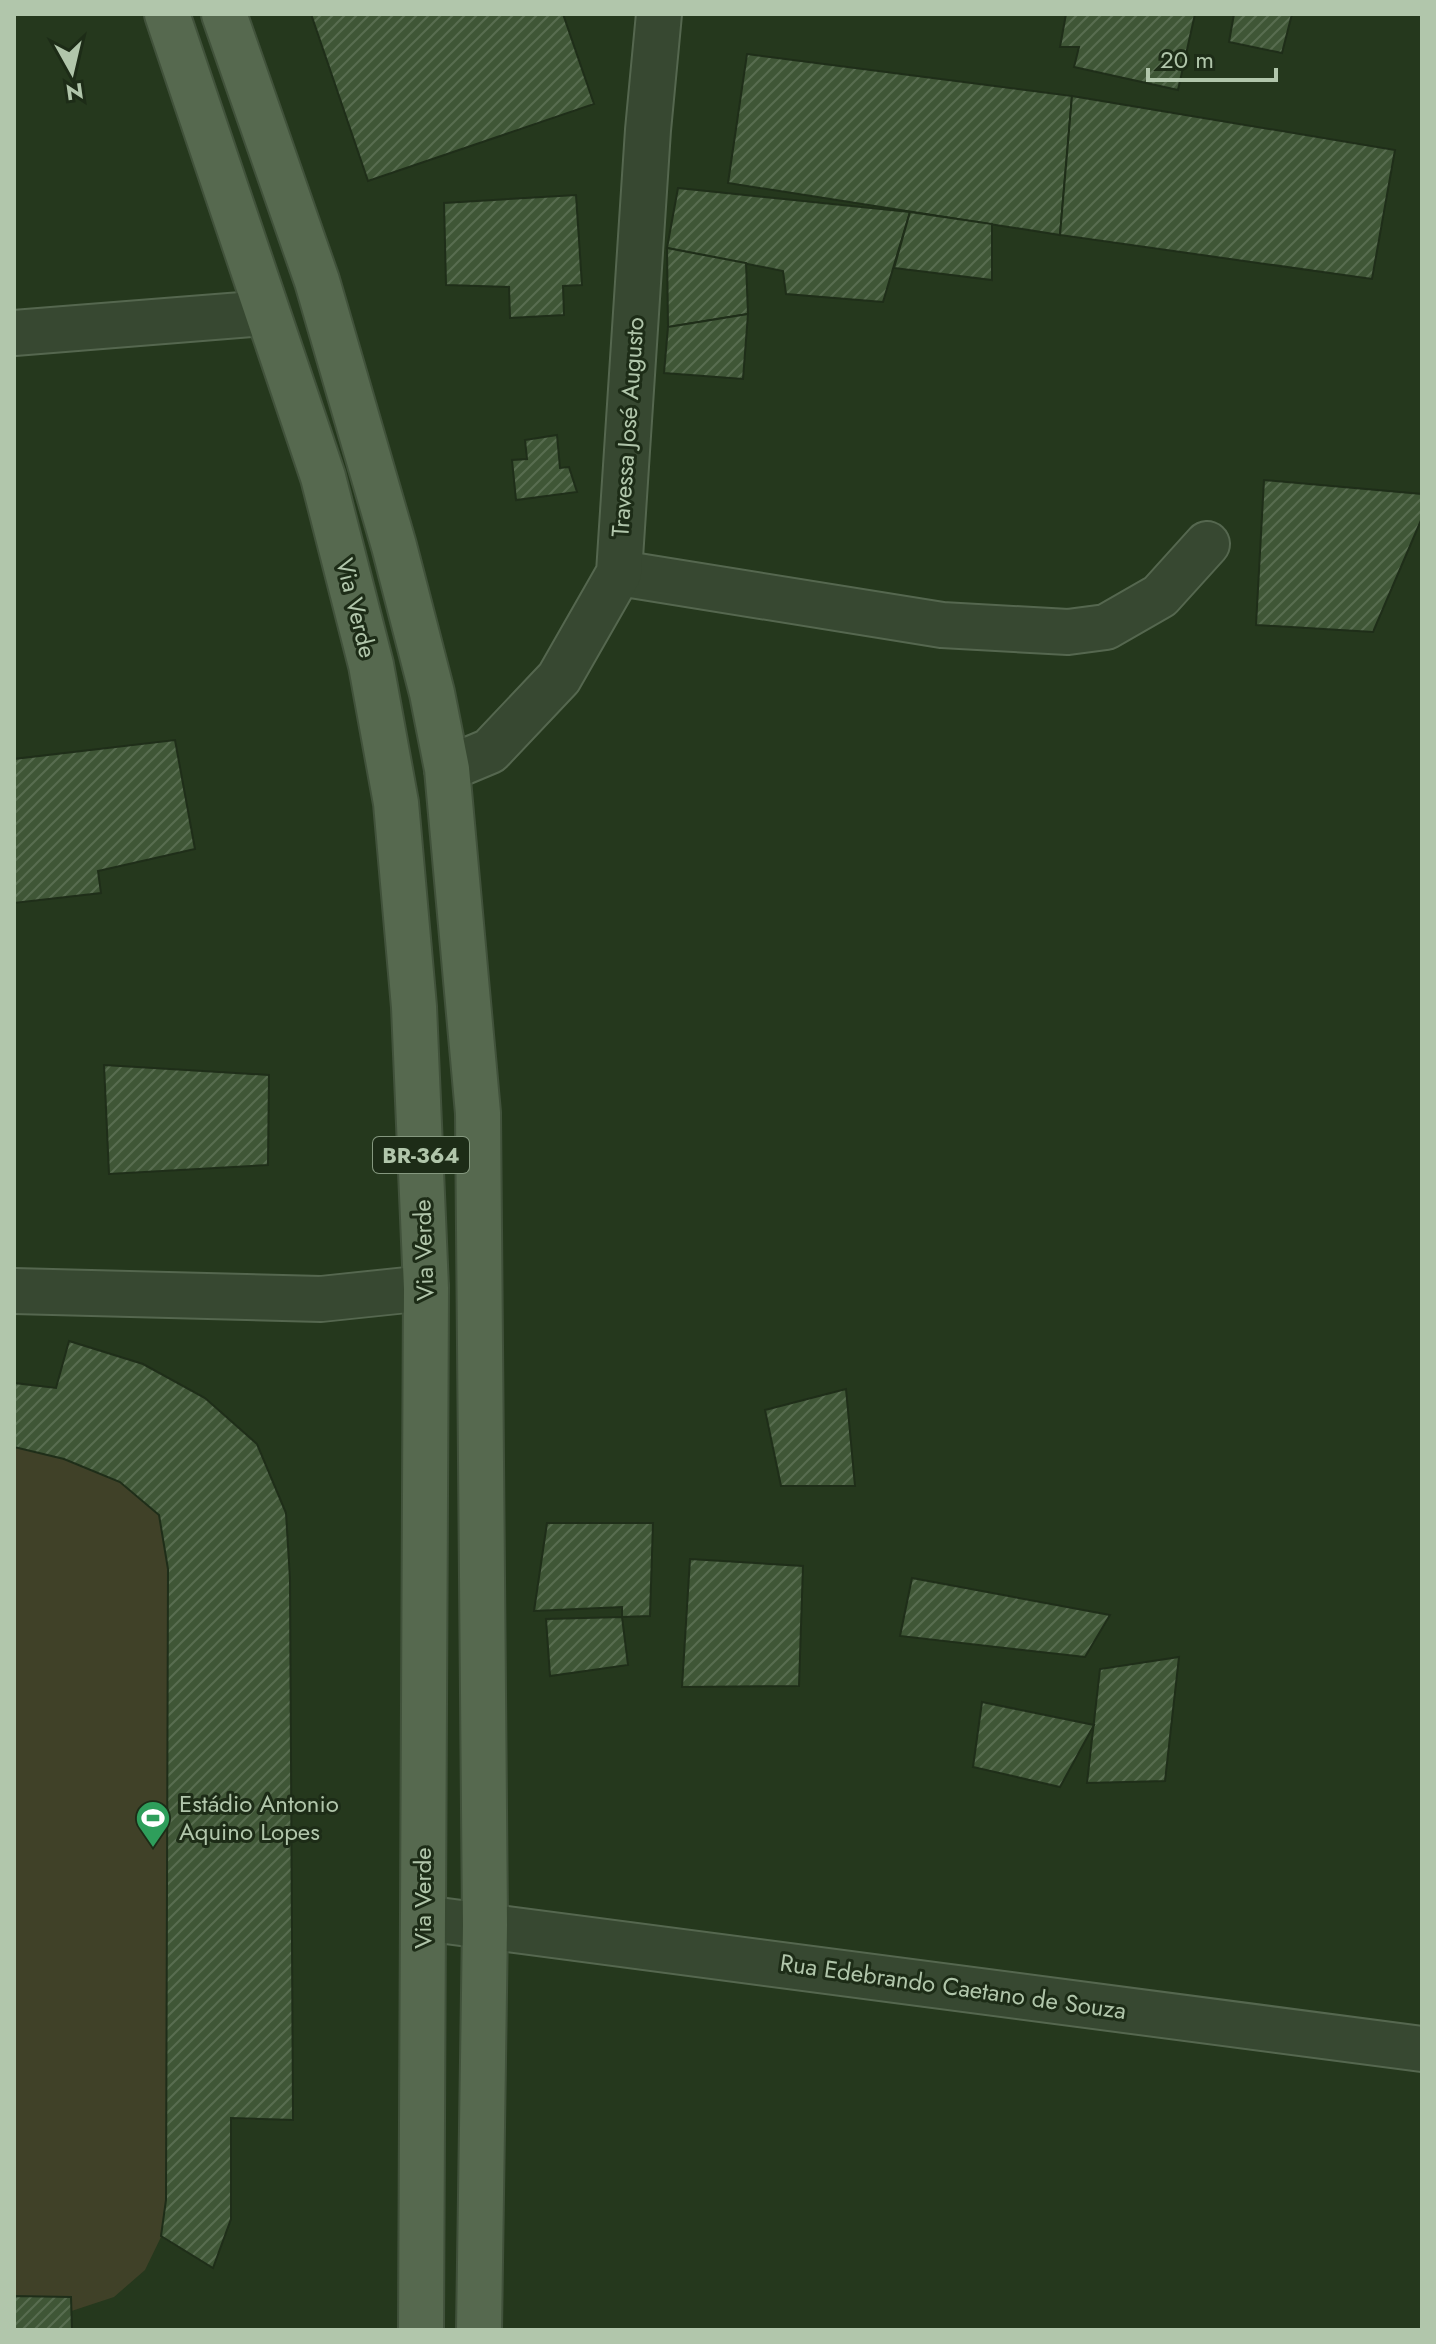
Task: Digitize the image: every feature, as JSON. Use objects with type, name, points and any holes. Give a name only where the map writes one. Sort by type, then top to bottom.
[{"type":"main road","name":"Via Verde","points":[[167,14],[265,313],[323,477],[371,665],[396,803],[414,1007],[426,1288],[421,2330]]},
{"type":"main road","name":"BR-364","points":[[224,14],[317,281],[394,546],[432,693],[447,769],[478,1113],[485,1925],[479,2330]]},
{"type":"street","name":"Travessa José Augusto","points":[[447,769],[490,751],[559,678],[619,573],[648,130],[659,14]]},
{"type":"street","points":[[14,333],[265,313]]},
{"type":"street","points":[[619,573],[942,625],[1068,632],[1106,627],[1160,596],[1207,544]]},
{"type":"street","points":[[14,1291],[321,1299],[426,1288]]},
{"type":"street","name":"Rua Edebrando Caetano de Souza","points":[[423,1918],[1422,2049]]},
{"type":"green space","name":"Estádio Antonio Aquino Lopes","points":[[69,1341],[143,1364],[205,1398],[257,1444],[290,1579],[293,2120],[232,2119],[231,2219],[213,2268],[161,2237],[145,2270],[114,2297],[14,2330],[14,1383],[56,1388]]},
{"type":"building","points":[[311,14],[563,14],[594,104],[368,181]]},
{"type":"building","points":[[1066,14],[1195,14],[1178,90],[1074,67],[1079,47],[1060,47]]},
{"type":"building","points":[[1234,14],[1292,14],[1282,53],[1229,42]]},
{"type":"building","points":[[747,54],[1072,96],[1060,235],[728,183]]},
{"type":"building","points":[[1072,96],[1395,150],[1372,279],[1060,235]]},
{"type":"building","points":[[678,188],[910,212],[883,302],[786,294],[783,271],[667,248]]},
{"type":"building","points":[[576,195],[582,285],[563,286],[564,315],[510,318],[509,287],[446,285],[444,203]]},
{"type":"building","points":[[910,212],[992,224],[992,280],[894,268]]},
{"type":"building","points":[[667,248],[746,263],[748,314],[668,327]]},
{"type":"building","points":[[748,314],[743,379],[664,373],[668,327]]},
{"type":"building","points":[[557,435],[560,468],[569,467],[577,492],[516,500],[512,460],[527,459],[525,440]]},
{"type":"building","points":[[1264,480],[1422,494],[1422,518],[1373,632],[1256,625]]},
{"type":"building","points":[[175,740],[195,849],[98,871],[101,893],[14,903],[14,759]]},
{"type":"building","points":[[104,1065],[269,1075],[268,1165],[109,1174]]},
{"type":"building","points":[[69,1341],[143,1364],[205,1398],[257,1444],[286,1513],[290,1579],[293,2120],[231,2118],[231,2219],[213,2268],[161,2236],[166,2200],[168,1569],[159,1515],[120,1482],[64,1459],[14,1447],[14,1383],[56,1388]]},
{"type":"building","points":[[846,1389],[855,1486],[781,1486],[765,1410]]},
{"type":"building","points":[[547,1523],[653,1523],[650,1616],[622,1617],[622,1607],[534,1611]]},
{"type":"building","points":[[690,1559],[803,1566],[799,1686],[682,1687]]},
{"type":"building","points":[[912,1578],[1110,1615],[1085,1657],[900,1636]]},
{"type":"building","points":[[622,1617],[628,1665],[550,1676],[546,1619]]},
{"type":"building","points":[[1179,1657],[1165,1781],[1087,1783],[1100,1669]]},
{"type":"building","points":[[982,1702],[1094,1725],[1060,1787],[973,1767]]},
{"type":"building","points":[[14,2296],[71,2297],[72,2330],[14,2330]]},
{"type":"place","name":"Estádio Antonio Aquino Lopes","points":[[153,1849]]}]
